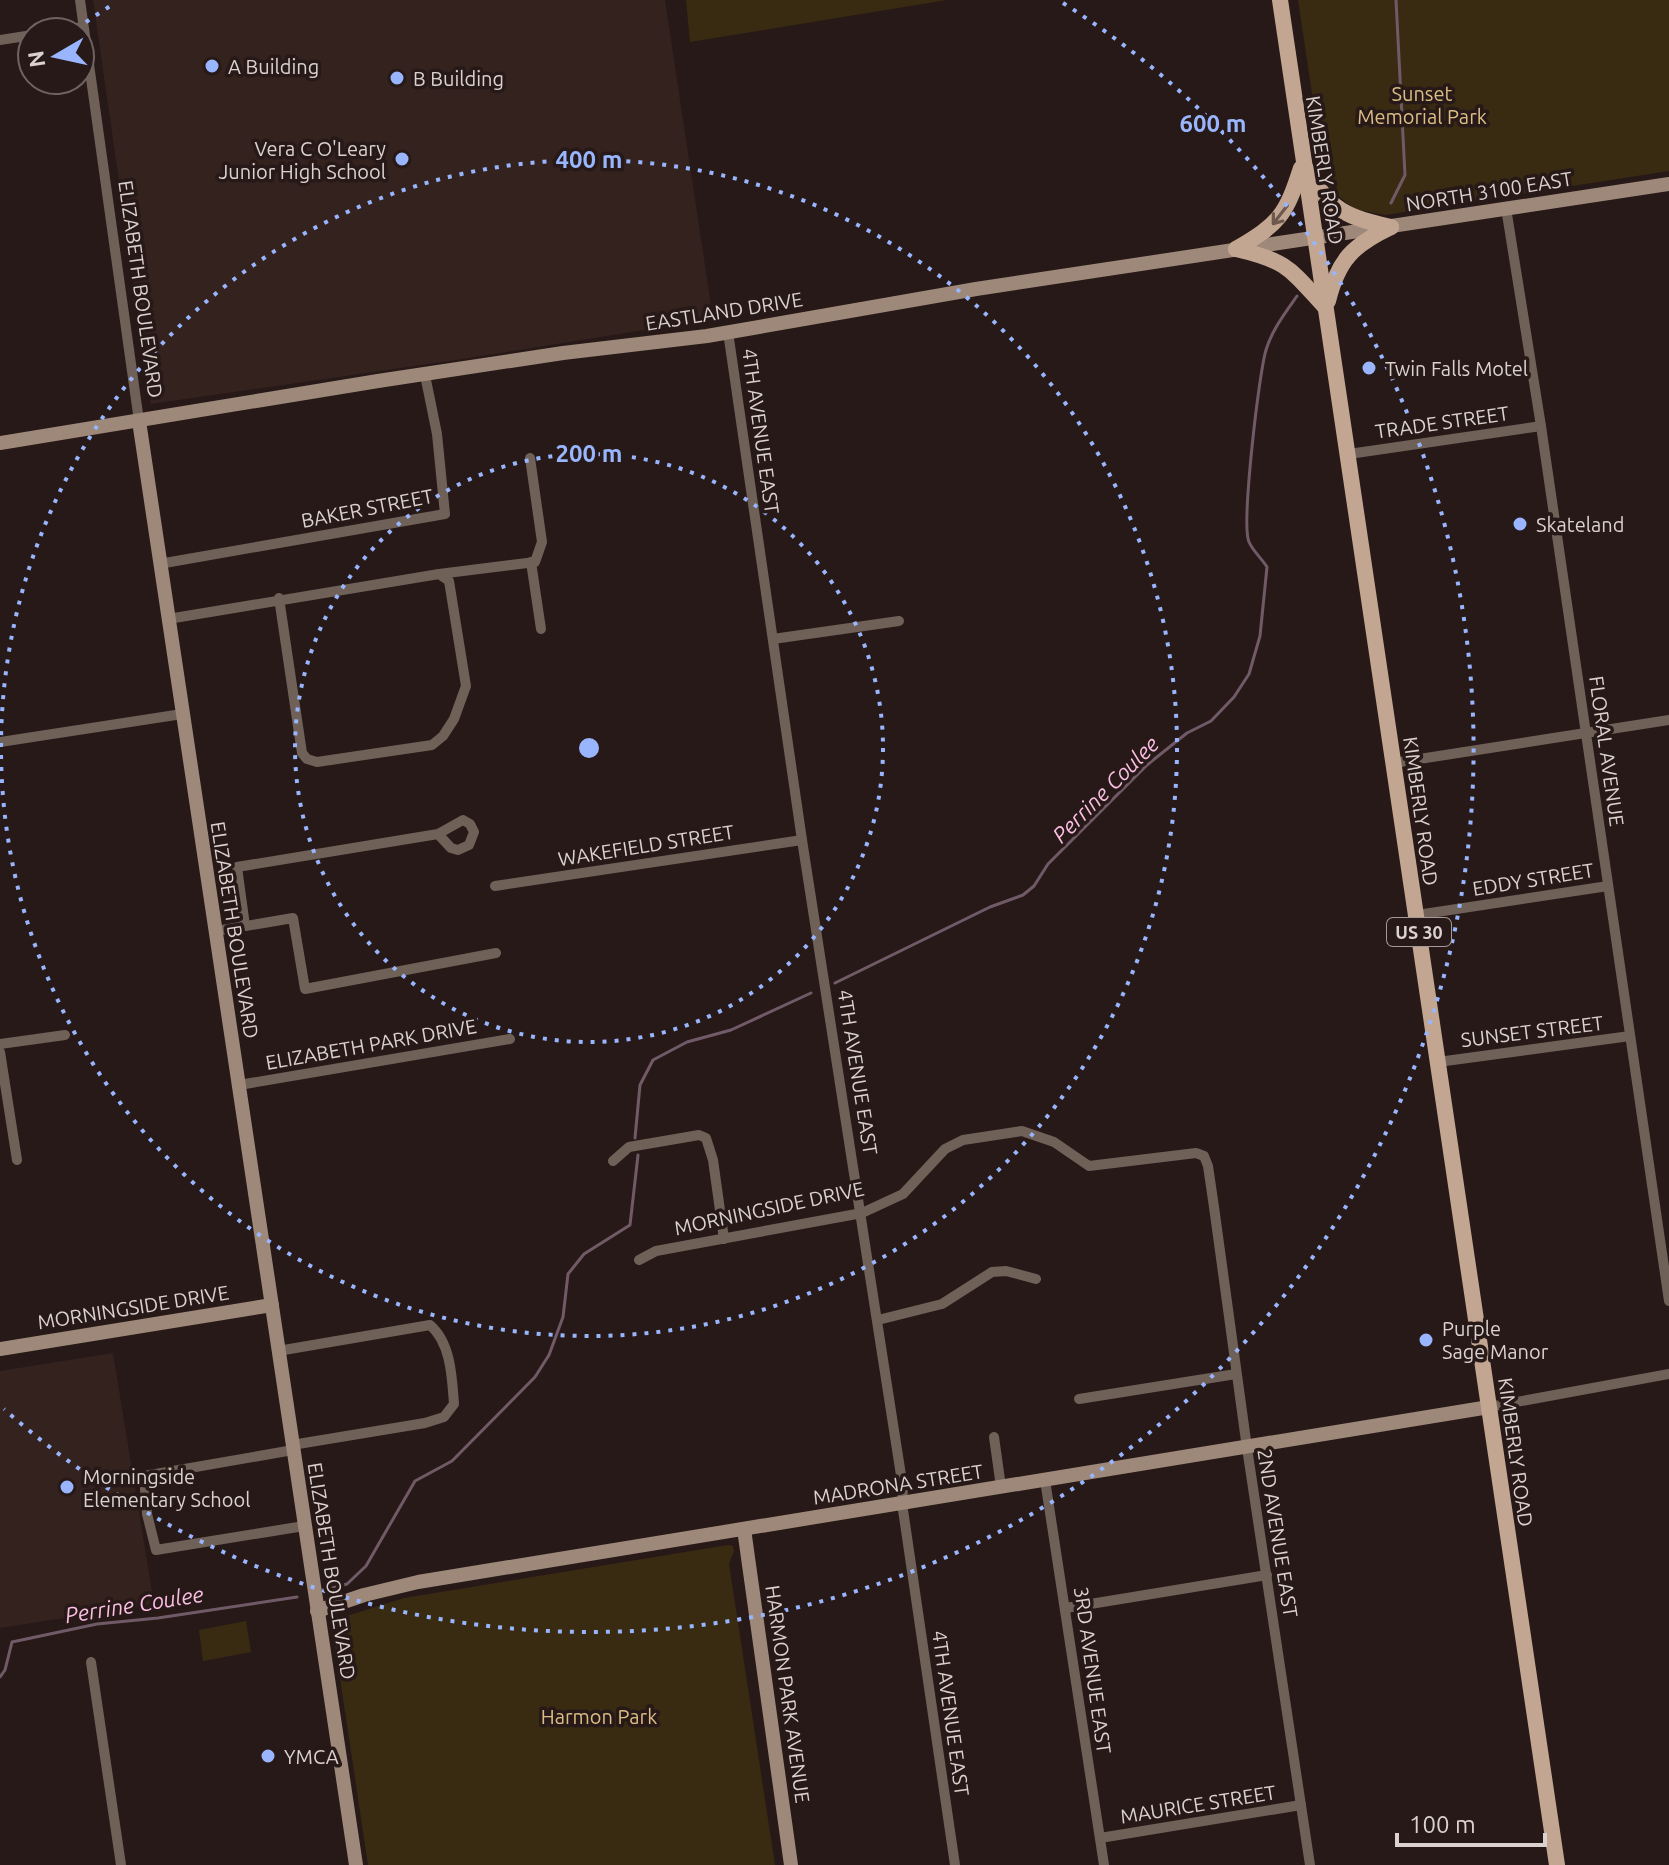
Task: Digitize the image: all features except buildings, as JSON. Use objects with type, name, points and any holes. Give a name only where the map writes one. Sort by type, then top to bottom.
[{"type":"main road","name":"KIMBERLY ROAD","points":[[1280,0],[1557,1865]]},
{"type":"main road","points":[[1303,163],[1316,186],[1345,215],[1391,227]]},
{"type":"main road","points":[[1236,249],[1279,220],[1290,201],[1303,163]]},
{"type":"main road","points":[[1326,309],[1332,284],[1346,257],[1356,246],[1391,227]]},
{"type":"main road","points":[[1236,249],[1269,257],[1287,266],[1326,309]]},
{"type":"street","name":"ELIZABETH BOULEVARD","points":[[94,96],[159,564],[356,1865]]},
{"type":"street","name":"NORTH 3100 EAST","points":[[1315,237],[1669,184]]},
{"type":"street","name":"FLORAL AVENUE","points":[[1506,208],[1541,426],[1669,1301]]},
{"type":"street","name":"EASTLAND DRIVE","points":[[0,443],[563,353],[728,332],[976,289],[1315,237]]},
{"type":"street","name":"4TH AVENUE EAST","points":[[728,332],[802,840],[903,1488],[902,1503],[955,1865]]},
{"type":"street","name":"BAKER STREET","points":[[159,564],[445,514],[437,434],[425,375]]},
{"type":"street","name":"TRADE STREET","points":[[1349,454],[1541,426]]},
{"type":"street","points":[[168,619],[279,598],[535,562],[542,542],[530,458]]},
{"type":"street","points":[[531,562],[541,629]]},
{"type":"street","points":[[279,598],[302,753],[307,759],[317,762],[432,745],[443,736],[454,719],[466,686],[449,581],[439,574]]},
{"type":"street","points":[[773,639],[899,621]]},
{"type":"street","points":[[0,742],[182,714]]},
{"type":"street","points":[[1394,763],[1669,720]]},
{"type":"street","points":[[245,926],[237,867],[438,834]]},
{"type":"street","name":"WAKEFIELD STREET","points":[[495,886],[802,840]]},
{"type":"street","name":"EDDY STREET","points":[[1417,915],[1608,886]]},
{"type":"street","points":[[216,931],[293,918],[305,989],[496,953]]},
{"type":"street","points":[[0,1044],[65,1035]]},
{"type":"street","name":"SUNSET STREET","points":[[1438,1062],[1630,1036]]},
{"type":"street","name":"ELIZABETH PARK DRIVE","points":[[239,1085],[510,1039]]},
{"type":"street","points":[[0,1052],[17,1160]]},
{"type":"street","name":"MORNINGSIDE DRIVE","points":[[639,1260],[656,1251],[862,1213],[903,1194],[945,1149],[963,1140],[1022,1131],[1054,1142],[1089,1166],[1196,1153],[1204,1156],[1214,1207]]},
{"type":"street","points":[[613,1161],[629,1147],[699,1135],[706,1138],[713,1160],[724,1239]]},
{"type":"street","name":"2ND AVENUE EAST","points":[[1214,1207],[1310,1865]]},
{"type":"street","points":[[878,1320],[942,1304],[992,1272],[1006,1271],[1036,1279]]},
{"type":"street","name":"MORNINGSIDE DRIVE","points":[[0,1349],[272,1305]]},
{"type":"street","points":[[278,1351],[430,1325],[442,1335],[452,1379],[454,1404],[444,1417],[425,1423],[144,1476],[147,1514],[156,1550],[304,1526]]},
{"type":"street","points":[[1079,1399],[1236,1374]]},
{"type":"street","points":[[1489,1407],[1669,1374]]},
{"type":"street","name":"MADRONA STREET","points":[[317,1611],[364,1595],[418,1582],[1489,1407]]},
{"type":"street","points":[[994,1437],[1001,1487]]},
{"type":"street","name":"3RD AVENUE EAST","points":[[1045,1480],[1104,1865]]},
{"type":"street","name":"HARMON PARK AVENUE","points":[[744,1529],[791,1865]]},
{"type":"street","points":[[1066,1608],[1267,1575]]},
{"type":"street","points":[[91,1662],[121,1865]]},
{"type":"street","name":"MAURICE STREET","points":[[1100,1838],[1301,1805]]},
{"type":"shaded area","name":"Vera C O'Leary Junior High School","points":[[93,0],[665,0],[713,319],[151,404]]},
{"type":"shaded area","name":"Morningside Elementary School","points":[[113,1353],[154,1604],[0,1628],[0,1371]]},
{"type":"green space","points":[[686,0],[947,0],[690,42]]},
{"type":"green space","name":"Sunset Memorial Park","points":[[1298,0],[1669,0],[1669,171],[1385,215],[1354,209],[1329,188]]},
{"type":"green space","name":"Harmon Park","points":[[733,1546],[734,1551],[729,1564],[775,1865],[368,1865],[332,1625],[334,1620],[404,1598]]},
{"type":"green space","points":[[246,1621],[251,1652],[203,1661],[199,1630]]},
{"type":"waterway","name":"Perrine Coulee","points":[[1391,203],[1405,175],[1396,0]]},
{"type":"waterway","name":"Perrine Coulee","points":[[835,983],[990,907],[1023,895],[1034,886],[1048,864],[1147,765],[1187,733],[1211,721],[1234,697],[1249,674],[1260,636],[1267,567],[1249,542],[1247,530],[1259,387],[1266,350],[1279,322],[1297,296]]},
{"type":"waterway","name":"Perrine Coulee","points":[[635,1138],[640,1085],[653,1060],[687,1042],[731,1030],[811,993]]},
{"type":"waterway","name":"Perrine Coulee","points":[[329,1589],[347,1584],[366,1566],[415,1481],[452,1461],[535,1377],[549,1355],[563,1317],[568,1274],[584,1254],[630,1225],[638,1155]]},
{"type":"waterway","name":"Perrine Coulee","points":[[0,1677],[5,1670],[12,1642],[97,1624],[297,1597]]},
{"type":"place","name":"A Building","points":[[212,66]]},
{"type":"place","name":"B Building","points":[[397,78]]},
{"type":"place","name":"Vera C O'Leary Junior High School","points":[[402,159]]},
{"type":"place","name":"Twin Falls Motel","points":[[1369,368]]},
{"type":"place","name":"Skateland","points":[[1520,524]]},
{"type":"place","name":"Purple Sage Manor","points":[[1426,1340]]},
{"type":"place","name":"Morningside Elementary School","points":[[67,1487]]},
{"type":"place","name":"YMCA","points":[[268,1756]]}]
